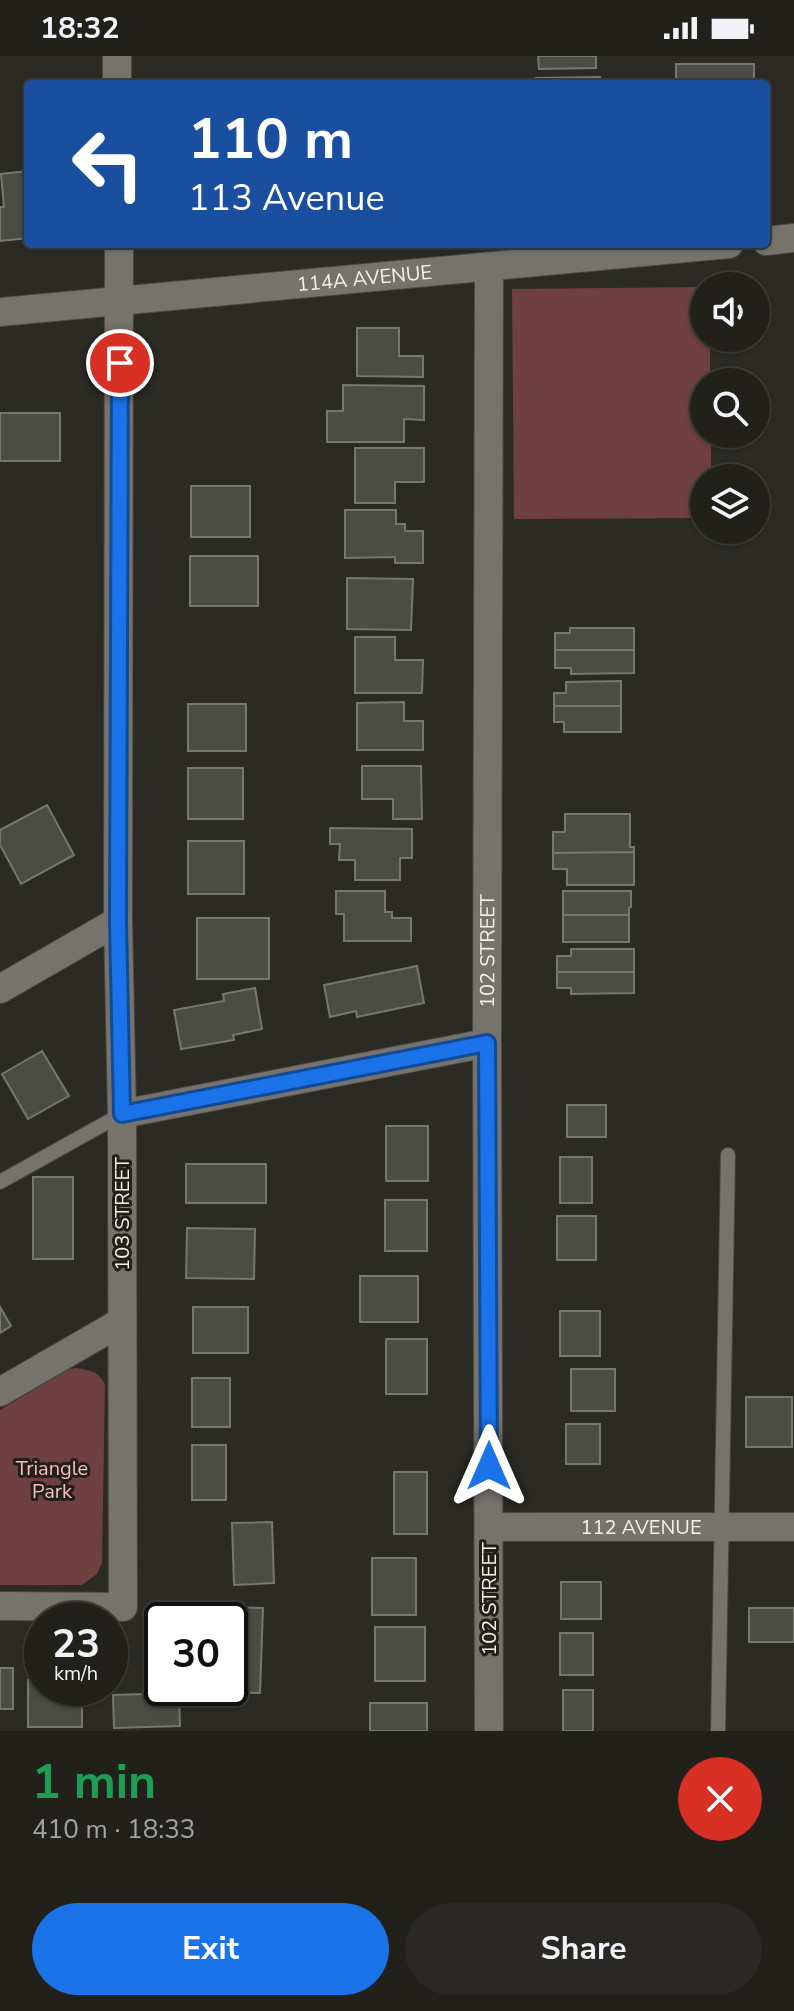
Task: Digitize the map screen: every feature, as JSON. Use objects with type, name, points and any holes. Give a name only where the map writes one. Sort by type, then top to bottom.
[{"type":"street","points":[[117,56],[117,80]]},
{"type":"street","points":[[770,241],[794,238]]},
{"type":"street","name":"103 STREET","points":[[0,1606],[123,1607],[122,1114],[118,921],[119,248]]},
{"type":"street","name":"114A AVENUE","points":[[0,312],[687,248]]},
{"type":"street","name":"102 STREET","points":[[489,267],[489,1731]]},
{"type":"street","points":[[0,989],[118,921]]},
{"type":"street","points":[[122,1114],[487,1043]]},
{"type":"street","points":[[0,1392],[121,1322]]},
{"type":"street","name":"112 AVENUE","points":[[489,1527],[794,1527]]},
{"type":"lane","points":[[0,1182],[122,1114]]},
{"type":"lane","points":[[718,1731],[728,1155]]},
{"type":"green space","points":[[690,287],[690,352],[710,352],[710,368],[690,368],[690,448],[711,448],[711,464],[690,464],[690,518],[514,519],[512,289]]},
{"type":"green space","name":"Triangle Park","points":[[69,1369],[94,1372],[105,1385],[102,1563],[97,1574],[82,1585],[0,1585],[0,1410]]},
{"type":"building","points":[[538,56],[596,56],[596,68],[539,69]]},
{"type":"building","points":[[676,64],[754,64],[754,80],[676,80]]},
{"type":"building","points":[[600,77],[600,80],[536,80]]},
{"type":"building","points":[[24,171],[24,238],[0,241],[0,207],[4,207],[1,174]]},
{"type":"building","points":[[357,328],[399,328],[399,356],[423,356],[423,377],[357,376]]},
{"type":"building","points":[[343,385],[424,386],[424,420],[404,419],[404,442],[327,442],[327,411],[343,411]]},
{"type":"building","points":[[0,413],[60,413],[60,461],[0,461]]},
{"type":"building","points":[[355,448],[424,448],[424,482],[395,482],[395,503],[355,503]]},
{"type":"building","points":[[191,486],[250,486],[250,537],[191,537]]},
{"type":"building","points":[[345,510],[396,510],[396,524],[405,524],[405,531],[423,531],[423,563],[395,563],[395,557],[345,558]]},
{"type":"building","points":[[190,556],[258,556],[258,606],[190,606]]},
{"type":"building","points":[[347,578],[413,579],[411,630],[347,629]]},
{"type":"building","points":[[570,628],[634,628],[634,650],[555,650],[555,633],[570,633]]},
{"type":"building","points":[[355,637],[395,637],[395,660],[423,660],[422,693],[355,693]]},
{"type":"building","points":[[555,650],[634,650],[634,673],[571,674],[571,668],[555,668]]},
{"type":"building","points":[[621,681],[621,706],[554,706],[554,693],[566,693],[566,682]]},
{"type":"building","points":[[404,702],[404,721],[423,721],[423,750],[357,750],[357,703]]},
{"type":"building","points":[[188,704],[246,704],[246,751],[188,751]]},
{"type":"building","points":[[554,706],[621,706],[621,732],[564,732],[564,722],[554,722]]},
{"type":"building","points":[[362,766],[421,766],[422,819],[393,819],[393,799],[362,799]]},
{"type":"building","points":[[188,768],[243,768],[243,819],[188,819]]},
{"type":"building","points":[[47,805],[74,855],[21,884],[0,845],[0,830]]},
{"type":"building","points":[[565,814],[630,814],[630,847],[634,847],[634,852],[553,853],[553,832],[565,832]]},
{"type":"building","points":[[330,828],[412,829],[412,858],[400,858],[400,880],[355,880],[355,860],[339,860],[340,844],[330,844]]},
{"type":"building","points":[[188,841],[244,841],[244,894],[188,894]]},
{"type":"building","points":[[634,852],[634,885],[567,885],[567,869],[553,869],[553,853]]},
{"type":"building","points":[[336,891],[385,891],[385,912],[392,912],[392,918],[411,918],[411,941],[344,941],[344,914],[336,914]]},
{"type":"building","points":[[563,891],[631,891],[629,915],[563,915]]},
{"type":"building","points":[[563,915],[629,915],[629,942],[563,942]]},
{"type":"building","points":[[197,918],[269,918],[269,979],[197,979]]},
{"type":"building","points":[[571,949],[634,949],[634,972],[557,972],[557,956],[571,956]]},
{"type":"building","points":[[417,966],[424,1003],[357,1017],[356,1011],[330,1017],[324,985]]},
{"type":"building","points":[[557,972],[634,972],[634,993],[571,994],[571,988],[557,988]]},
{"type":"building","points":[[255,988],[262,1029],[233,1035],[234,1040],[181,1049],[174,1010],[224,1001],[223,994]]},
{"type":"building","points":[[42,1051],[69,1096],[28,1119],[2,1074]]},
{"type":"building","points":[[567,1105],[606,1105],[606,1137],[567,1137]]},
{"type":"building","points":[[386,1126],[428,1126],[428,1181],[386,1181]]},
{"type":"building","points":[[560,1157],[592,1157],[592,1203],[560,1203]]},
{"type":"building","points":[[186,1164],[266,1164],[266,1203],[186,1203]]},
{"type":"building","points":[[33,1177],[73,1177],[73,1259],[33,1259]]},
{"type":"building","points":[[385,1200],[427,1200],[427,1251],[385,1251]]},
{"type":"building","points":[[557,1216],[596,1216],[596,1260],[557,1260]]},
{"type":"building","points":[[187,1228],[255,1229],[254,1279],[186,1278]]},
{"type":"building","points":[[360,1276],[418,1276],[418,1322],[360,1322]]},
{"type":"building","points":[[0,1307],[11,1326],[0,1333]]},
{"type":"building","points":[[193,1307],[248,1307],[248,1353],[193,1353]]},
{"type":"building","points":[[560,1311],[600,1311],[600,1356],[560,1356]]},
{"type":"building","points":[[386,1339],[427,1339],[427,1394],[386,1394]]},
{"type":"building","points":[[571,1369],[615,1369],[615,1411],[571,1411]]},
{"type":"building","points":[[192,1378],[230,1378],[230,1427],[192,1427]]},
{"type":"building","points":[[746,1397],[792,1397],[792,1447],[746,1447]]},
{"type":"building","points":[[566,1424],[600,1424],[600,1464],[566,1464]]},
{"type":"building","points":[[192,1445],[226,1445],[226,1500],[192,1500]]},
{"type":"building","points":[[394,1472],[427,1472],[427,1534],[394,1534]]},
{"type":"building","points":[[272,1522],[274,1583],[234,1585],[232,1523]]},
{"type":"building","points":[[372,1558],[416,1558],[416,1615],[372,1615]]},
{"type":"building","points":[[561,1582],[601,1582],[601,1619],[561,1619]]},
{"type":"building","points":[[248,1608],[263,1608],[260,1693],[248,1693]]},
{"type":"building","points":[[749,1608],[794,1608],[794,1642],[749,1642]]},
{"type":"building","points":[[375,1627],[425,1627],[425,1681],[375,1681]]},
{"type":"building","points":[[560,1633],[593,1633],[593,1675],[560,1675]]},
{"type":"building","points":[[0,1668],[13,1668],[13,1709],[0,1709]]},
{"type":"building","points":[[563,1690],[593,1690],[593,1731],[563,1731]]},
{"type":"building","points":[[144,1694],[144,1706],[179,1706],[180,1726],[114,1728],[113,1706],[128,1706],[128,1695]]},
{"type":"building","points":[[370,1703],[427,1703],[427,1731],[370,1731]]},
{"type":"building","points":[[28,1706],[82,1706],[82,1727],[28,1727]]},
{"type":"route","points":[[120,363],[118,921],[122,1114],[487,1043],[489,1466]]}]
